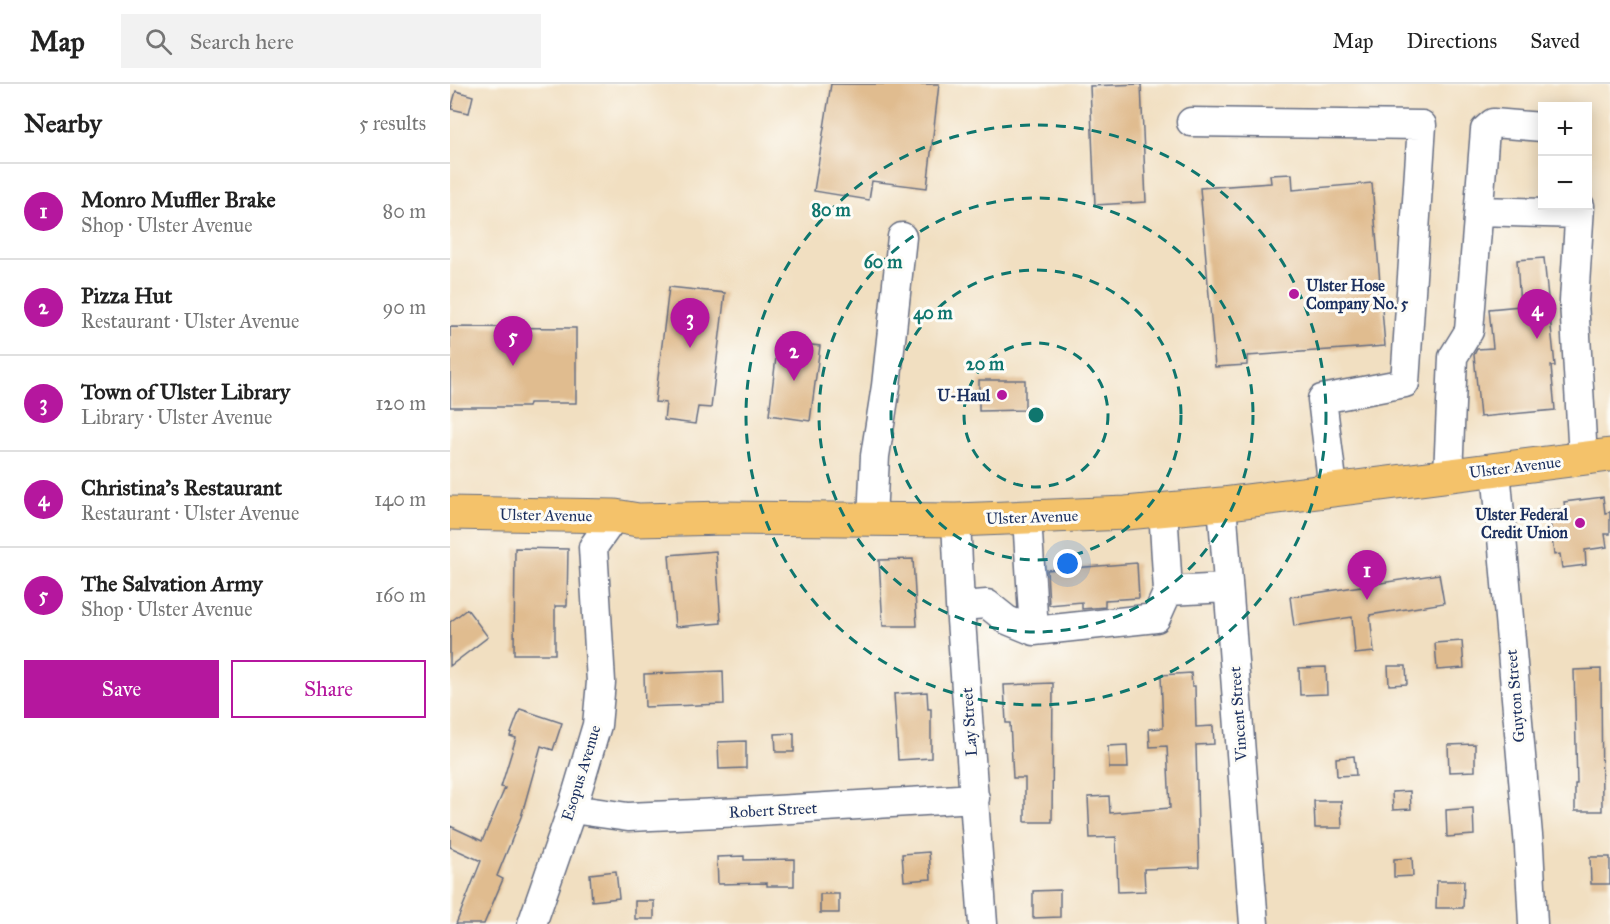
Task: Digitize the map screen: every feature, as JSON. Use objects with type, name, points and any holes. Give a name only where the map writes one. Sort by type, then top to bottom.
[{"type":"main road","name":"Ulster Avenue","points":[[450,513],[615,516],[638,520],[727,518],[956,520],[1126,513],[1222,504],[1597,457]]},
{"type":"street","points":[[1191,122],[1422,125],[1405,383],[1322,399],[1333,489]]},
{"type":"street","points":[[1448,475],[1453,357],[1469,331],[1485,130],[1493,123],[1538,128]]},
{"type":"street","points":[[1479,211],[1580,210],[1574,301],[1597,457]]},
{"type":"street","points":[[872,519],[875,456],[886,386],[902,237]]},
{"type":"street","name":"Guyton Street","points":[[1496,469],[1529,847],[1533,924]]},
{"type":"street","name":"Vincent Street","points":[[1222,504],[1254,924]]},
{"type":"street","points":[[960,606],[987,604],[1007,621],[1034,631],[1156,618],[1168,591],[1163,509]]},
{"type":"street","name":"Esopus Avenue","points":[[532,924],[572,809],[597,725],[601,682],[594,547],[615,516]]},
{"type":"street","points":[[1027,517],[1034,631]]},
{"type":"street","name":"Lay Street","points":[[956,520],[983,924]]},
{"type":"street","points":[[1168,591],[1228,588]]},
{"type":"street","name":"Robert Street","points":[[572,809],[628,817],[975,798]]},
{"type":"building","points":[[831,84],[939,84],[927,188],[872,181],[869,200],[814,191]]},
{"type":"building","points":[[1141,84],[1146,202],[1095,205],[1090,86]]},
{"type":"building","points":[[456,91],[473,96],[469,113],[451,109]]},
{"type":"building","name":"Ulster Hose Company No. 5","points":[[1292,174],[1293,190],[1372,183],[1385,346],[1247,356],[1247,365],[1215,367],[1200,188],[1271,183],[1270,175]]},
{"type":"building","points":[[1544,258],[1555,366],[1551,366],[1555,410],[1480,417],[1474,355],[1477,349],[1493,348],[1489,309],[1520,306],[1517,260]]},
{"type":"building","points":[[669,287],[725,293],[711,408],[698,407],[695,424],[664,420],[666,403],[655,402]]},
{"type":"building","points":[[450,327],[576,328],[576,403],[529,403],[528,407],[450,407]]},
{"type":"building","points":[[778,341],[820,346],[810,421],[769,415]]},
{"type":"building","name":"U-Haul","points":[[979,380],[1025,380],[1025,410],[979,411]]},
{"type":"building","name":"Ulster Federal Credit Union","points":[[1603,497],[1605,513],[1610,512],[1610,534],[1605,534],[1607,547],[1585,550],[1586,565],[1562,568],[1560,554],[1554,555],[1549,510],[1565,509],[1564,502]]},
{"type":"building","points":[[515,548],[568,549],[567,606],[555,606],[555,654],[514,654]]},
{"type":"building","points":[[716,551],[721,623],[675,627],[669,555]]},
{"type":"building","points":[[913,559],[917,626],[883,626],[879,560]]},
{"type":"building","points":[[1137,563],[1139,598],[1105,600],[1105,607],[1082,609],[1082,602],[1049,605],[1047,570]]},
{"type":"building","points":[[1439,574],[1444,603],[1370,615],[1374,652],[1355,654],[1352,617],[1294,626],[1290,597]]},
{"type":"building","points":[[467,609],[488,637],[450,666],[450,622]]},
{"type":"building","points":[[1462,641],[1464,668],[1437,670],[1435,643]]},
{"type":"building","points":[[1388,666],[1406,666],[1407,684],[1389,685]]},
{"type":"building","points":[[1326,667],[1327,694],[1300,695],[1299,668]]},
{"type":"building","points":[[1601,669],[1602,811],[1575,811],[1575,784],[1577,784],[1574,670]]},
{"type":"building","points":[[723,671],[724,704],[645,707],[644,674]]},
{"type":"building","points":[[1191,673],[1192,686],[1195,686],[1196,727],[1213,726],[1214,744],[1196,745],[1199,867],[1144,869],[1145,891],[1118,892],[1116,837],[1090,838],[1088,797],[1109,796],[1110,813],[1170,808],[1167,746],[1150,747],[1149,729],[1163,728],[1161,675]]},
{"type":"building","points":[[1053,683],[1052,822],[1025,822],[1025,778],[1013,778],[1010,723],[1006,723],[1004,685]]},
{"type":"building","points":[[927,692],[928,709],[931,709],[931,758],[898,760],[894,694]]},
{"type":"building","points":[[520,709],[562,723],[553,750],[541,746],[521,817],[497,876],[503,879],[484,924],[456,924],[481,861],[450,847],[450,826],[482,841],[505,788],[501,787],[516,738],[510,736]]},
{"type":"building","points":[[794,733],[794,752],[776,752],[775,734]]},
{"type":"building","points":[[746,741],[746,768],[719,769],[718,742]]},
{"type":"building","points":[[1475,744],[1475,771],[1449,772],[1448,745]]},
{"type":"building","points":[[1127,745],[1128,768],[1109,768],[1108,746]]},
{"type":"building","points":[[1354,756],[1356,775],[1337,776],[1336,758]]},
{"type":"building","points":[[1410,791],[1411,809],[1393,810],[1392,792]]},
{"type":"building","points":[[1314,801],[1341,801],[1342,828],[1315,828]]},
{"type":"building","points":[[1473,808],[1474,835],[1447,837],[1446,810]]},
{"type":"building","points":[[929,852],[931,879],[904,881],[902,854]]},
{"type":"building","points":[[744,856],[744,860],[794,859],[794,886],[767,886],[767,883],[718,884],[717,857]]},
{"type":"building","points":[[1590,857],[1610,857],[1610,884],[1591,884]]},
{"type":"building","points":[[1412,858],[1413,876],[1394,877],[1394,859]]},
{"type":"building","points":[[616,871],[619,898],[592,901],[590,874]]},
{"type":"building","points":[[1437,881],[1464,881],[1463,908],[1436,908]]},
{"type":"building","points":[[1060,890],[1060,917],[1033,918],[1033,891]]},
{"type":"building","points":[[820,894],[839,894],[839,913],[820,913]]},
{"type":"building","points":[[635,901],[654,901],[654,919],[635,919]]},
{"type":"place","name":"Ulster Hose Company No. 5","points":[[1294,294]]},
{"type":"place","name":"Christina's Restaurant","points":[[1537,339]]},
{"type":"place","name":"Town of Ulster Library","points":[[690,348]]},
{"type":"place","name":"The Salvation Army","points":[[513,366]]},
{"type":"place","name":"Pizza Hut","points":[[794,381]]},
{"type":"place","name":"U-Haul","points":[[1002,395]]},
{"type":"place","name":"Ulster Federal Credit Union","points":[[1580,523]]},
{"type":"place","name":"Monro Muffler Brake","points":[[1367,600]]}]
